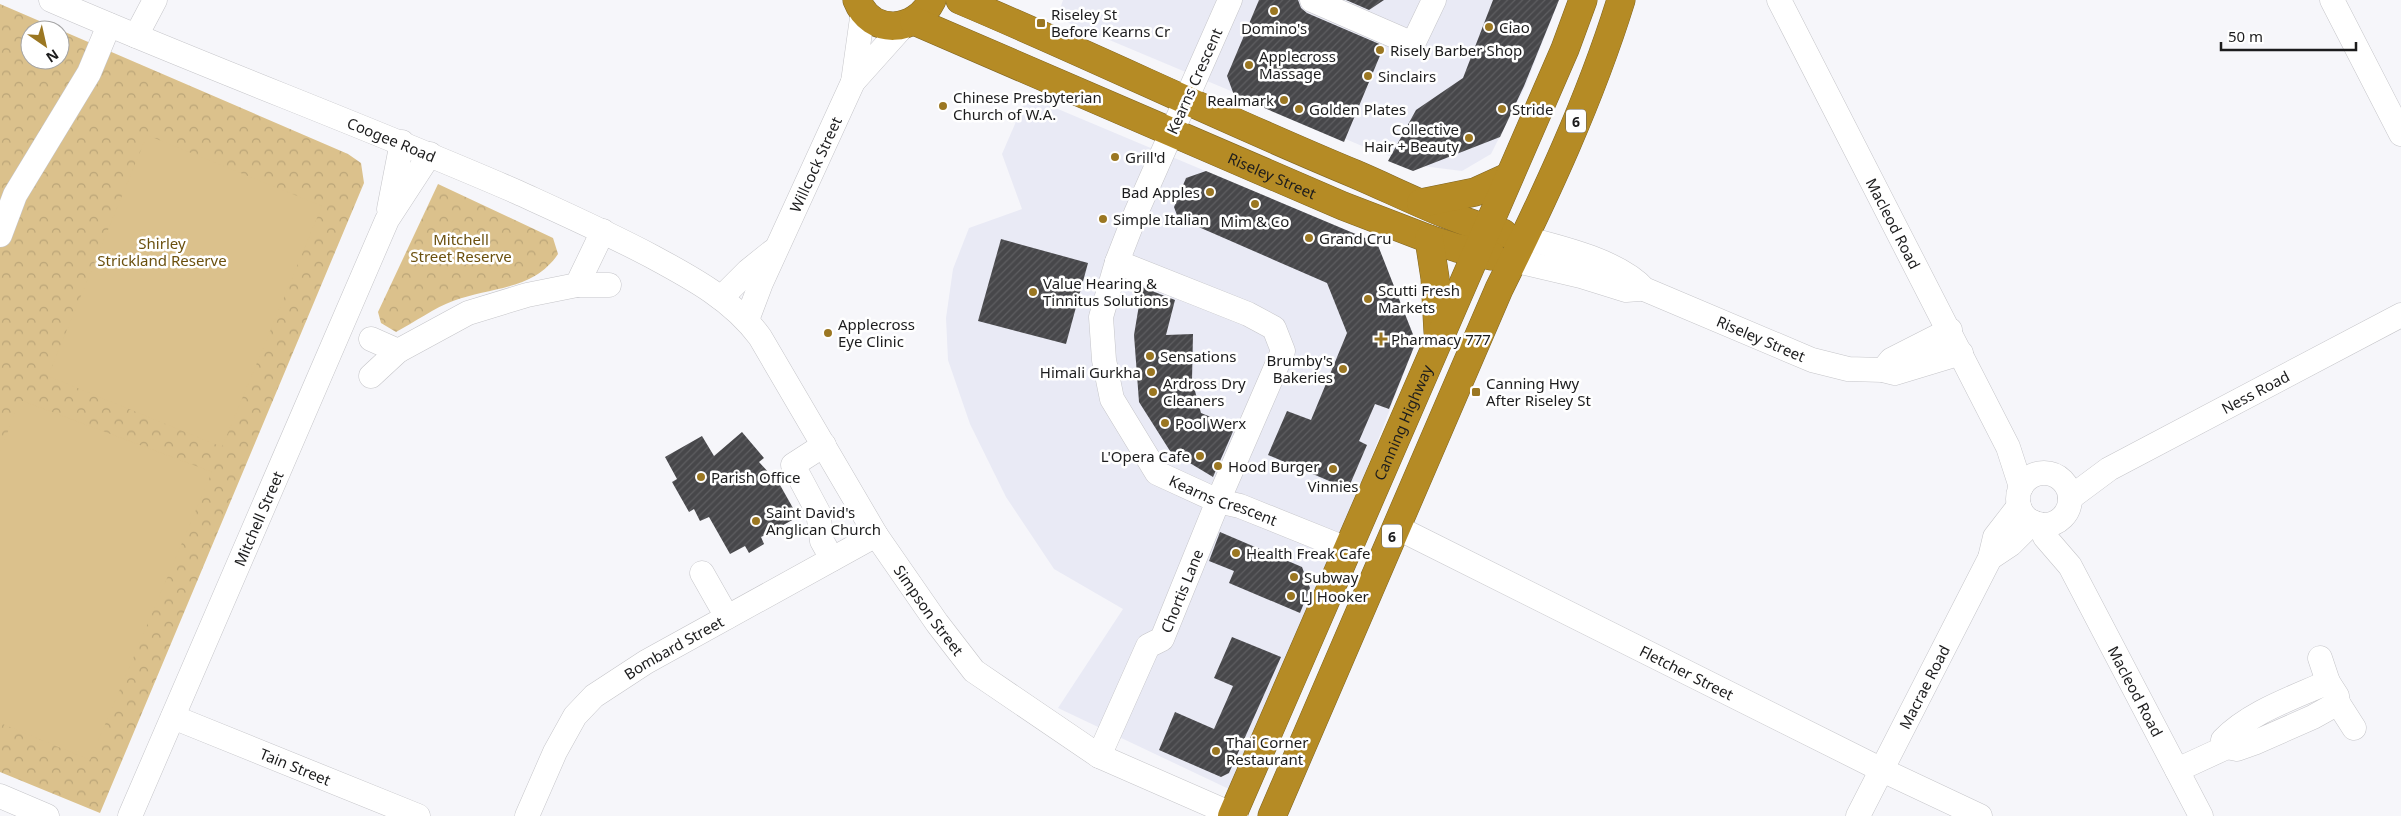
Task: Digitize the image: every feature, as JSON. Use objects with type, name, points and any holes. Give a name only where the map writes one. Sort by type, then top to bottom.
[{"type":"highway","points":[[909,23],[927,10],[932,0]]},
{"type":"highway","name":"Riseley Street","points":[[960,0],[1060,42],[1463,222],[1481,240]]},
{"type":"highway","name":"Canning Highway","points":[[1234,816],[1347,549],[1565,49],[1583,0]]},
{"type":"highway","name":"6","points":[[1272,816],[1396,527],[1590,89],[1621,0]]},
{"type":"highway","name":"Riseley Street","points":[[860,6],[874,21],[887,26],[909,23],[1173,131],[1343,206],[1429,239],[1481,240],[1518,249]]},
{"type":"highway","points":[[1421,203],[1475,192],[1508,177]]},
{"type":"highway","points":[[1429,239],[1436,278],[1438,339]]},
{"type":"street","name":"Coogee Road","points":[[52,0],[108,25],[402,142],[603,231],[689,277],[721,298]]},
{"type":"street","points":[[136,36],[155,0]]},
{"type":"street","name":"Kearns Crescent","points":[[1230,0],[1117,262],[1102,317],[1104,360],[1112,399],[1157,473],[1218,501],[1240,506],[1347,549]]},
{"type":"street","points":[[1312,0],[1413,44],[1434,0]]},
{"type":"street","name":"Macleod Road","points":[[1779,0],[1950,330],[2008,447],[2028,510],[2045,537],[2070,566],[2201,816]]},
{"type":"street","points":[[2332,0],[2401,134]]},
{"type":"street","name":"Willcock Street","points":[[853,82],[860,6]]},
{"type":"street","name":"Willcock Street","points":[[747,320],[760,283],[853,82],[909,23]]},
{"type":"street","points":[[0,235],[15,195],[89,73],[108,25]]},
{"type":"street","name":"Mitchell Street","points":[[386,220],[402,142]]},
{"type":"street","name":"Mitchell Street","points":[[130,816],[386,220],[430,154]]},
{"type":"street","points":[[577,285],[603,231]]},
{"type":"street","name":"Willcock Street","points":[[721,298],[748,271],[777,247]]},
{"type":"street","name":"Riseley Street","points":[[1518,249],[1563,271],[1626,290],[1644,288],[1812,360],[1848,369],[1883,370],[1895,373],[1961,353]]},
{"type":"street","name":"Chortis Lane","points":[[1099,756],[1148,646],[1162,639],[1218,501],[1283,352],[1274,328],[1248,314],[1117,262]]},
{"type":"street","points":[[371,376],[398,351],[468,313],[527,295],[577,285],[609,285]]},
{"type":"street","name":"Simpson Street","points":[[721,298],[747,320],[824,445],[876,535],[937,623],[974,671],[1099,756],[1234,816]]},
{"type":"street","name":"Ness Road","points":[[2059,490],[2109,469],[2401,315]]},
{"type":"street","points":[[1883,370],[1891,360],[1950,330]]},
{"type":"street","points":[[371,339],[398,351]]},
{"type":"street","points":[[824,445],[793,465],[818,512],[822,542],[832,559]]},
{"type":"street","name":"Macleod Road","points":[[2008,447],[2059,490],[2070,566]]},
{"type":"street","name":"Macrae Road","points":[[1858,816],[1990,558],[2011,544],[2028,510],[2030,478],[2059,490]]},
{"type":"street","points":[[2028,510],[2055,522],[2059,490]]},
{"type":"street","name":"Fletcher Street","points":[[1396,527],[1882,770],[1980,816]]},
{"type":"street","name":"Bombard Street","points":[[528,816],[555,752],[575,716],[594,696],[646,662],[876,535]]},
{"type":"street","points":[[702,573],[727,617]]},
{"type":"street","points":[[2320,658],[2328,682],[2337,696],[2338,703],[2354,728]]},
{"type":"street","points":[[2227,747],[2223,740],[2230,733],[2263,712],[2328,682]]},
{"type":"street","points":[[2177,770],[2227,747],[2237,749],[2254,743],[2313,717],[2338,703]]},
{"type":"street","name":"Tain Street","points":[[173,717],[418,816]]},
{"type":"street","points":[[0,796],[47,816]]},
{"type":"shaded area","points":[[1063,0],[1559,0],[1525,87],[1491,154],[1462,171],[1422,166],[1374,151],[1057,18]]},
{"type":"shaded area","points":[[1027,96],[1377,243],[1416,342],[1323,582],[1231,790],[1058,708],[1123,609],[1054,569],[1006,497],[970,424],[948,360],[946,318],[953,269],[969,228],[1022,209],[1002,154]]},
{"type":"green space","name":"Shirley Strickland Reserve","points":[[0,4],[37,20],[20,20],[20,70],[70,70],[70,34],[348,154],[361,163],[364,183],[100,813],[0,772]]},
{"type":"green space","points":[[147,135],[322,206],[222,447],[48,376]]},
{"type":"green space","name":"Mitchell Street Reserve","points":[[438,184],[553,238],[558,254],[537,275],[525,281],[453,301],[396,332],[381,323],[378,312]]},
{"type":"green space","points":[[20,400],[212,472],[90,760],[0,723],[0,452]]},
{"type":"building","points":[[1259,0],[1298,0],[1301,8],[1307,13],[1384,46],[1344,142],[1234,95],[1227,76]]},
{"type":"building","points":[[1346,0],[1384,0],[1369,10]]},
{"type":"building","points":[[1493,0],[1559,0],[1524,86],[1500,137],[1413,171],[1388,161],[1416,110],[1463,78]]},
{"type":"building","points":[[1206,171],[1377,243],[1416,342],[1389,409],[1375,404],[1359,441],[1367,445],[1348,489],[1268,455],[1287,411],[1311,420],[1347,333],[1327,283],[1178,218],[1174,207],[1186,178]]},
{"type":"building","name":"Value Hearing & Tinnitus Solutions","points":[[1001,239],[1088,263],[1066,344],[978,321]]},
{"type":"building","points":[[1142,287],[1175,300],[1166,335],[1193,334],[1192,380],[1201,413],[1235,427],[1213,477],[1170,451],[1139,402],[1134,335]]},
{"type":"building","points":[[742,432],[764,458],[759,462],[780,485],[798,517],[761,537],[764,544],[749,553],[745,546],[730,554],[709,517],[700,521],[694,509],[689,512],[672,482],[677,479],[665,457],[702,436],[714,456]]},
{"type":"building","points":[[1220,532],[1302,567],[1310,588],[1300,613],[1229,583],[1234,571],[1209,561]]},
{"type":"building","points":[[1232,637],[1281,657],[1229,773],[1221,777],[1159,750],[1175,712],[1214,729],[1233,686],[1214,678]]},
{"type":"place","name":"Domino's","points":[[1274,11]]},
{"type":"place","name":"Riseley St Before Kearns Cr","points":[[1041,23]]},
{"type":"place","name":"Ciao","points":[[1489,27]]},
{"type":"place","name":"Risely Barber Shop","points":[[1380,50]]},
{"type":"place","name":"Applecross Massage","points":[[1249,65]]},
{"type":"place","name":"Sinclairs","points":[[1368,76]]},
{"type":"place","name":"Realmark","points":[[1284,100]]},
{"type":"place","name":"Chinese Presbyterian Church of W.A.","points":[[943,106]]},
{"type":"place","name":"Golden Plates","points":[[1299,109]]},
{"type":"place","name":"Stride","points":[[1502,109]]},
{"type":"place","name":"Collective Hair + Beauty","points":[[1469,138]]},
{"type":"place","name":"Grill'd","points":[[1115,157]]},
{"type":"place","name":"Bad Apples","points":[[1210,192]]},
{"type":"place","name":"Mim & Co","points":[[1255,204]]},
{"type":"place","name":"Simple Italian","points":[[1103,219]]},
{"type":"place","name":"Grand Cru","points":[[1309,238]]},
{"type":"place","name":"Value Hearing & Tinnitus Solutions","points":[[1033,292]]},
{"type":"place","name":"Scutti Fresh Markets","points":[[1368,299]]},
{"type":"place","name":"Applecross Eye Clinic","points":[[828,333]]},
{"type":"place","name":"Pharmacy 777","points":[[1381,339]]},
{"type":"place","name":"Sensations","points":[[1150,356]]},
{"type":"place","name":"Brumby's Bakeries","points":[[1343,369]]},
{"type":"place","name":"Himali Gurkha","points":[[1151,372]]},
{"type":"place","name":"Ardross Dry Cleaners","points":[[1153,392]]},
{"type":"place","name":"Canning Hwy After Riseley St","points":[[1476,392]]},
{"type":"place","name":"Pool Werx","points":[[1165,423]]},
{"type":"place","name":"L'Opera Cafe","points":[[1200,456]]},
{"type":"place","name":"Hood Burger","points":[[1218,466]]},
{"type":"place","name":"Vinnies","points":[[1333,469]]},
{"type":"place","name":"Parish Office","points":[[701,477]]},
{"type":"place","name":"Saint David's Anglican Church","points":[[756,521]]},
{"type":"place","name":"Health Freak Cafe","points":[[1236,553]]},
{"type":"place","name":"Subway","points":[[1294,577]]},
{"type":"place","name":"LJ Hooker","points":[[1291,596]]},
{"type":"place","name":"Thai Corner Restaurant","points":[[1216,751]]}]
